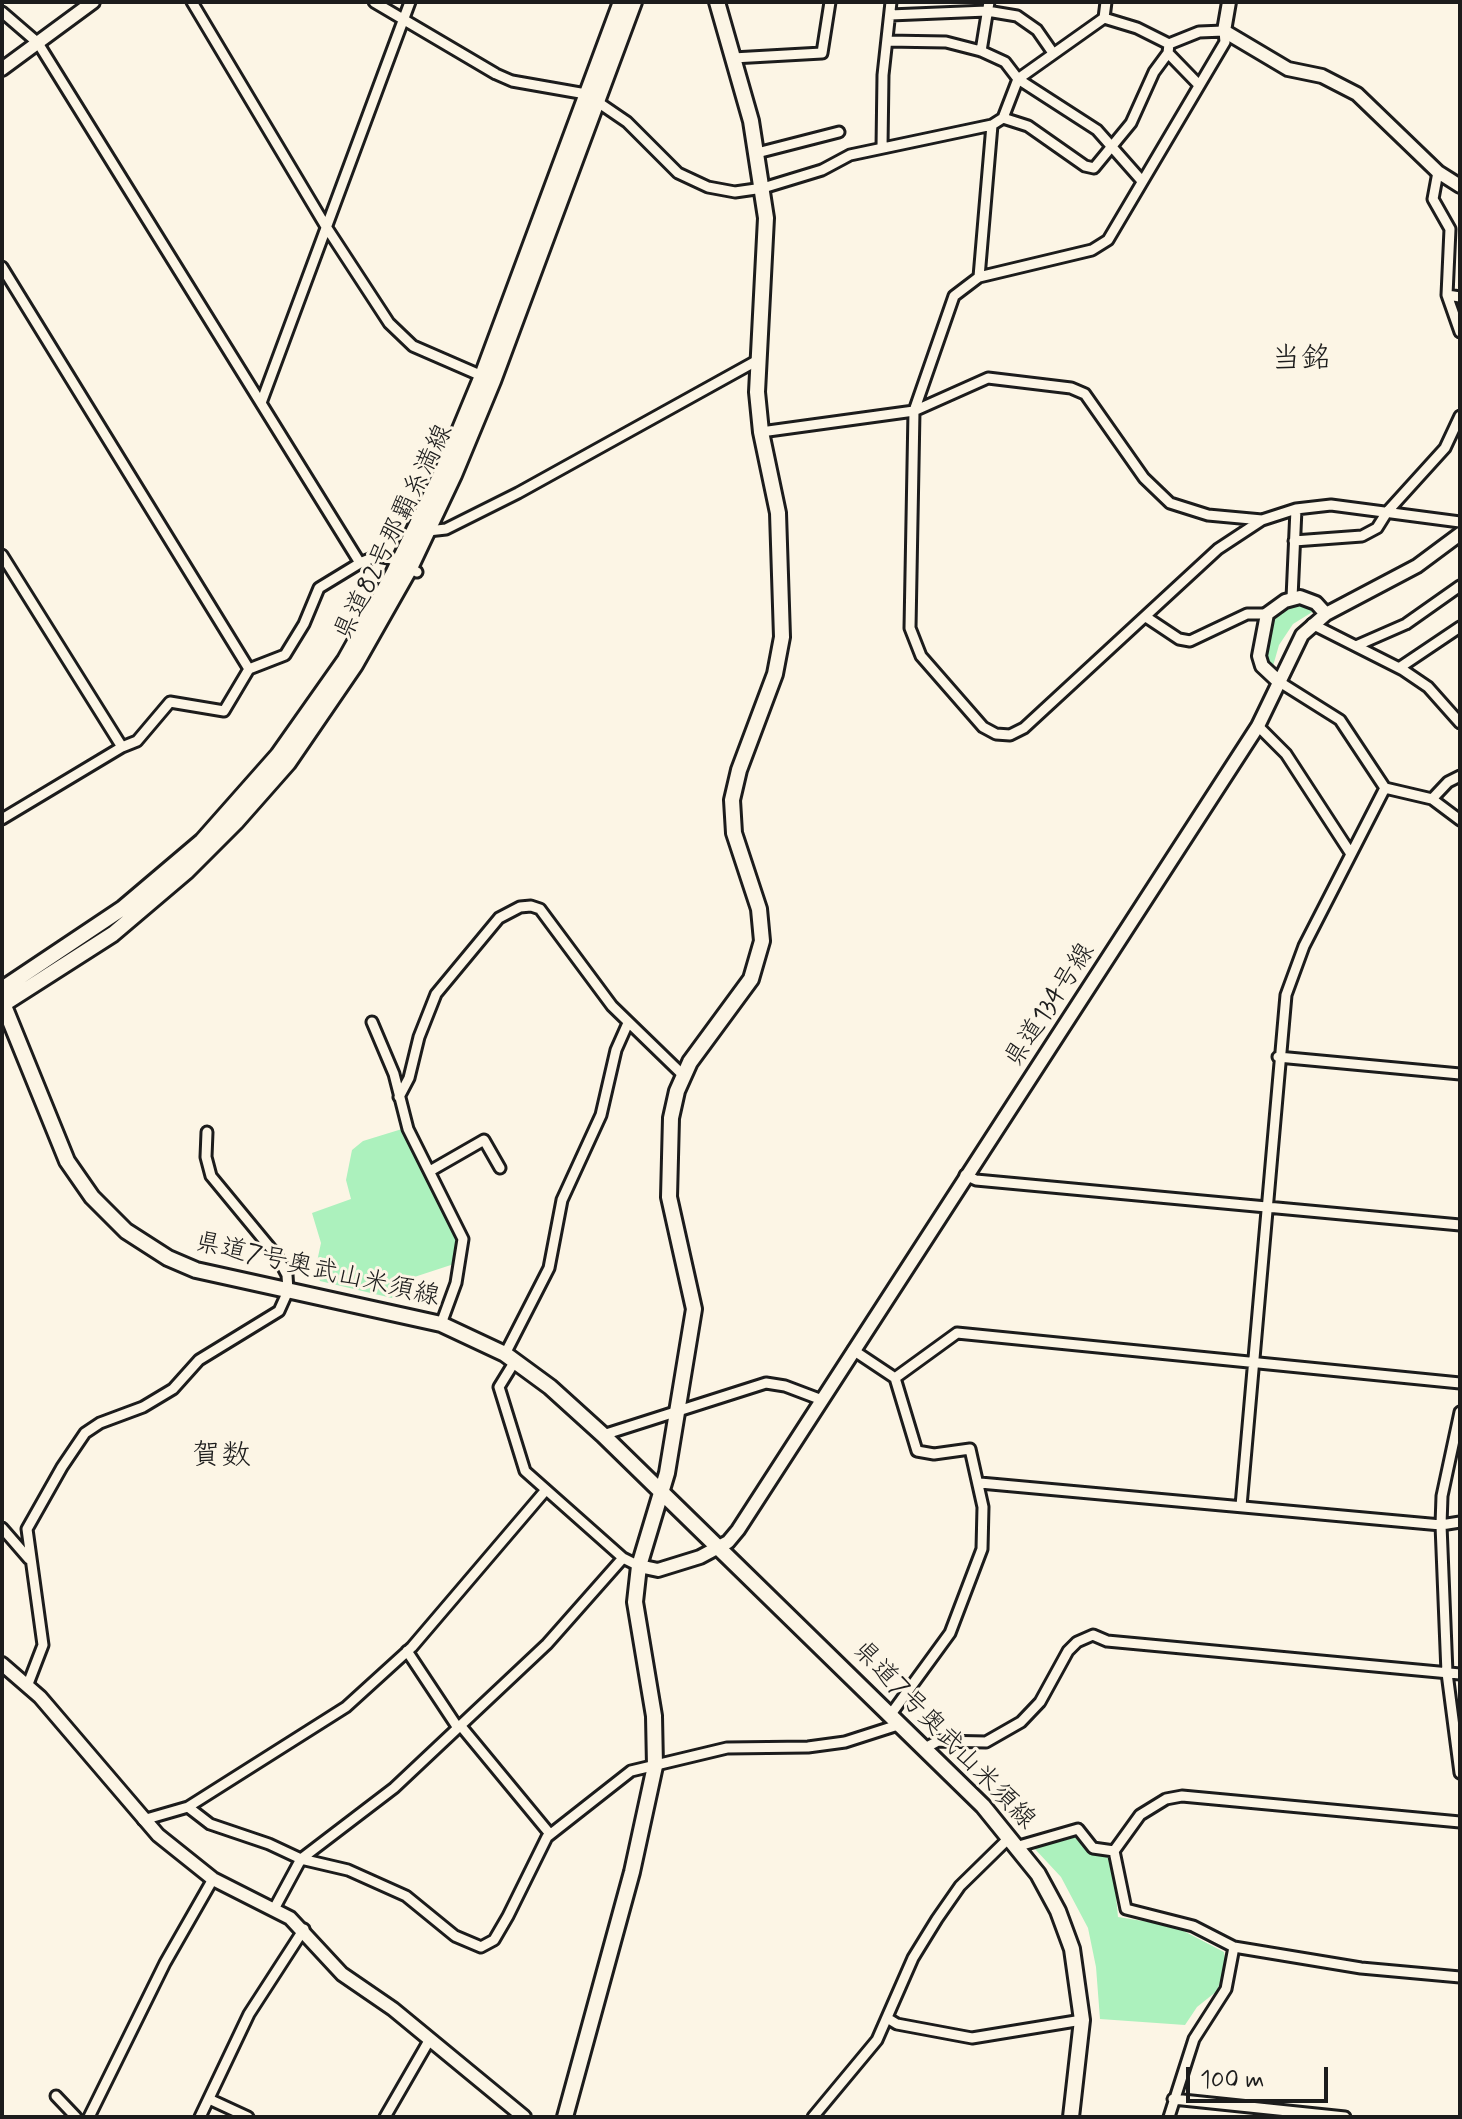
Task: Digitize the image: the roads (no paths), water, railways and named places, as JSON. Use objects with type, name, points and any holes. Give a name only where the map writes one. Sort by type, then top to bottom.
[{"type":"main road","name":"県道82号那覇糸満線","points":[[2,1003],[113,934],[186,872],[288,763],[336,695],[428,531],[493,381],[592,97],[621,2]]},
{"type":"main road","name":"県道82号那覇糸満線","points":[[2,989],[123,908],[226,816],[278,755],[409,567],[592,97],[634,2]]},
{"type":"main road","points":[[565,2117],[632,1872],[655,1766],[654,1716],[635,1602],[639,1566],[662,1493],[694,1309],[668,1181],[671,1118],[683,1075],[698,1048],[751,979],[762,941],[759,909],[738,849],[732,816],[739,770],[775,674],[782,637],[778,513],[761,432],[758,360],[766,218],[757,153],[717,2]]},
{"type":"main road","name":"県道7号奥武山米須線","points":[[2,1003],[67,1161],[112,1219],[144,1244],[183,1265],[441,1324],[510,1358],[603,1435],[896,1719],[1015,1841],[1044,1884],[1064,1925],[1077,1972],[1082,2020],[1071,2117]]},
{"type":"street","points":[[2,69],[93,2]]},
{"type":"street","points":[[192,2],[325,225],[400,337],[413,346],[482,376]]},
{"type":"street","points":[[374,2],[496,74],[592,97],[627,122],[678,173],[722,191],[763,188],[822,170],[850,155],[992,125],[1003,118],[1018,79],[1104,18],[1106,2]]},
{"type":"street","points":[[261,403],[410,2]]},
{"type":"street","points":[[733,58],[822,53],[830,2]]},
{"type":"street","points":[[882,147],[891,2]]},
{"type":"street","points":[[1229,2],[1225,42],[1108,240],[1092,250],[979,277],[954,296],[914,411],[912,639],[929,666],[983,727],[1003,736],[1024,728],[1218,549],[1262,520],[1296,509],[1347,505],[1460,522]]},
{"type":"street","points":[[890,15],[988,6],[1029,22],[1053,53]]},
{"type":"street","points":[[981,51],[988,6]]},
{"type":"street","points":[[2,12],[38,43],[360,563]]},
{"type":"street","points":[[1104,18],[1137,28],[1168,49],[1199,85]]},
{"type":"street","points":[[1003,118],[1028,126],[1085,166],[1100,164],[1131,123],[1168,49],[1199,32],[1224,31],[1288,69],[1322,76],[1357,94],[1438,172],[1460,186]]},
{"type":"street","points":[[887,41],[946,42],[981,51],[1005,62],[1018,79],[1076,114],[1114,146],[1142,181]]},
{"type":"street","points":[[979,277],[992,125]]},
{"type":"street","points":[[757,153],[839,132]]},
{"type":"street","points":[[1438,172],[1433,199],[1450,229],[1452,241],[1447,295],[1460,332]]},
{"type":"street","points":[[2,267],[249,669]]},
{"type":"street","points":[[1447,295],[1460,297]]},
{"type":"street","points":[[428,531],[446,529],[518,493],[758,360]]},
{"type":"street","points":[[761,432],[914,411],[988,378],[1078,390],[1090,400],[1144,478],[1170,503],[1208,515],[1262,520]]},
{"type":"street","points":[[1294,541],[1362,536],[1377,528],[1387,512],[1445,448],[1460,416]]},
{"type":"street","points":[[1292,598],[1296,509]]},
{"type":"street","name":"県道134号線","points":[[719,1549],[738,1530],[1258,726],[1292,650],[1312,624],[1326,614],[1417,566],[1460,534]]},
{"type":"street","points":[[2,555],[122,747]]},
{"type":"street","points":[[2,819],[137,741],[170,702],[224,711],[249,669],[285,655],[319,588],[377,556],[409,567]]},
{"type":"street","points":[[1358,645],[1406,624],[1460,586]]},
{"type":"street","points":[[1146,617],[1179,639],[1190,641],[1247,614],[1267,614],[1292,598],[1308,598],[1326,614]]},
{"type":"street","points":[[1267,614],[1259,656],[1262,666],[1278,681],[1340,720],[1385,788],[1432,799],[1460,820]]},
{"type":"street","points":[[1312,624],[1358,645],[1428,687],[1458,721]]},
{"type":"street","points":[[1399,668],[1460,627]]},
{"type":"street","points":[[1458,721],[1460,708]]},
{"type":"street","points":[[1258,726],[1286,754],[1351,854]]},
{"type":"street","points":[[1432,799],[1448,782],[1460,776]]},
{"type":"street","points":[[1241,1506],[1278,1057],[1286,995],[1304,946],[1385,788]]},
{"type":"street","points":[[399,1097],[409,1078],[423,1024],[436,994],[490,927],[520,907],[540,909],[590,980],[628,1023],[683,1075]]},
{"type":"street","points":[[372,1022],[389,1059],[408,1129],[460,1231],[464,1250],[441,1324]]},
{"type":"street","points":[[628,1023],[616,1050],[601,1115],[562,1200],[549,1268],[499,1387],[525,1471],[623,1558],[658,1570],[719,1549]]},
{"type":"street","points":[[1278,1057],[1460,1074]]},
{"type":"street","points":[[28,1684],[43,1645],[27,1529],[85,1433],[100,1423],[143,1407],[173,1389],[199,1360],[279,1311],[288,1291],[287,1275],[277,1256],[211,1176],[206,1157],[207,1132]]},
{"type":"street","points":[[430,1171],[484,1140],[500,1168]]},
{"type":"street","points":[[965,1175],[976,1180],[1460,1225]]},
{"type":"street","points":[[895,1378],[957,1333],[1460,1383]]},
{"type":"street","points":[[188,1807],[210,1824],[301,1859],[348,1870],[406,1896],[455,1936],[481,1947],[494,1940],[550,1834],[631,1771],[727,1748],[808,1747],[845,1742],[896,1719],[950,1633],[982,1549],[980,1483],[970,1449],[934,1454],[917,1451],[895,1378],[853,1350]]},
{"type":"street","points":[[603,1435],[766,1383],[785,1386],[822,1400]]},
{"type":"street","points":[[1460,1412],[1442,1496],[1441,1525],[1447,1673],[1460,1773]]},
{"type":"street","points":[[980,1483],[1441,1525],[1460,1522]]},
{"type":"street","points":[[143,1820],[188,1807],[346,1707],[407,1651],[459,1596],[545,1491]]},
{"type":"street","points":[[2,1528],[31,1562]]},
{"type":"street","points":[[274,1909],[301,1859],[364,1813],[547,1644],[623,1558]]},
{"type":"street","points":[[925,1748],[938,1741],[986,1742],[1021,1722],[1040,1702],[1068,1651],[1077,1642],[1093,1635],[1107,1641],[1460,1674]]},
{"type":"street","points":[[407,1651],[459,1726],[550,1834]]},
{"type":"street","points":[[4,1668],[28,1684],[143,1820],[213,1879],[274,1909],[304,1929],[342,1974],[430,2039],[524,2117]]},
{"type":"street","points":[[1460,1822],[1182,1796],[1166,1799],[1140,1815],[1114,1851],[1126,1909],[1193,1926],[1234,1947],[1361,1968],[1460,1977]]},
{"type":"street","points":[[813,2117],[877,2040],[913,1958],[960,1886],[1015,1841],[1078,1829],[1093,1848],[1114,1851]]},
{"type":"street","points":[[89,2117],[165,1963],[213,1879]]},
{"type":"street","points":[[200,2117],[249,2014],[304,1929]]},
{"type":"street","points":[[1169,2117],[1194,2039],[1226,1989],[1234,1947]]},
{"type":"street","points":[[887,2018],[897,2024],[972,2038],[1082,2020]]},
{"type":"street","points":[[385,2117],[430,2039]]},
{"type":"street","points":[[56,2096],[76,2117]]},
{"type":"street","points":[[209,2099],[248,2117]]},
{"type":"street","points":[[1173,2099],[1345,2117]]},
{"type":"district","name":"当銘","points":[[1301,361]]},
{"type":"district","name":"賀数","points":[[221,1458]]}]
